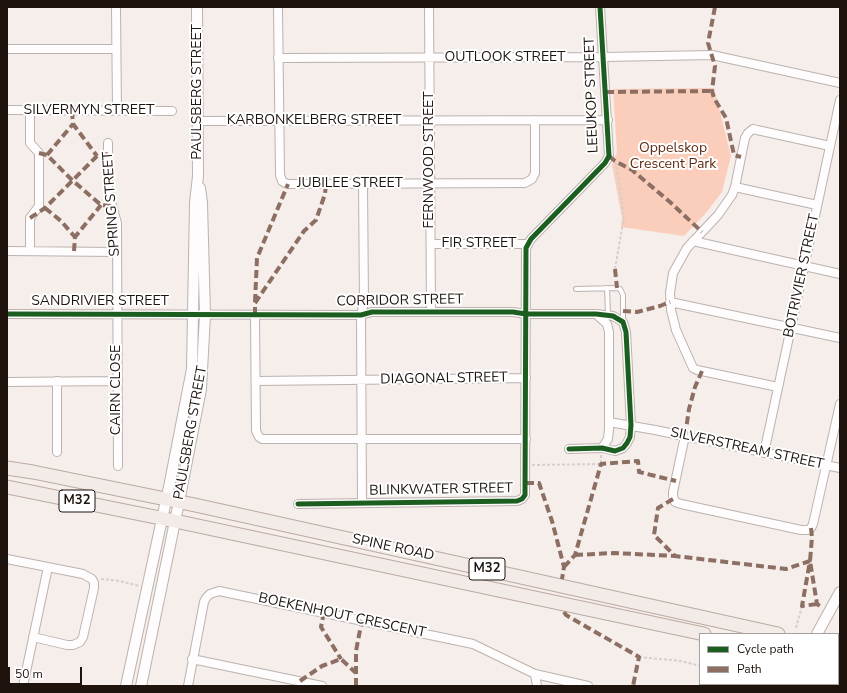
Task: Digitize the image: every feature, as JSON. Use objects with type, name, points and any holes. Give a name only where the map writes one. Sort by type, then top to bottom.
[{"type":"main road","name":"SPINE ROAD","points":[[7,468],[179,502],[773,633]]},
{"type":"main road","name":"SPINE ROAD","points":[[7,487],[175,521],[699,633]]},
{"type":"street","points":[[116,7],[117,111]]},
{"type":"street","name":"PAULSBERG STREET","points":[[126,686],[166,500],[193,358],[195,203],[198,176],[197,7]]},
{"type":"street","points":[[278,7],[278,121]]},
{"type":"street","name":"FERNWOOD STREET","points":[[430,7],[431,312]]},
{"type":"street","name":"LEEUKOP STREET","points":[[528,244],[607,159],[609,152],[608,120],[600,7]]},
{"type":"street","points":[[7,49],[116,49]]},
{"type":"street","name":"OUTLOOK STREET","points":[[278,58],[604,57],[712,55],[840,83]]},
{"type":"street","name":"BOTRIVIER STREET","points":[[764,453],[840,100]]},
{"type":"street","name":"SILVERMYN STREET","points":[[7,110],[172,112]]},
{"type":"street","points":[[30,110],[30,143],[39,153],[39,206],[30,218],[30,251]]},
{"type":"street","name":"JUBILEE STREET","points":[[278,121],[280,175],[284,183],[363,184],[524,183],[530,181],[535,173],[535,120]]},
{"type":"street","name":"KARBONKELBERG STREET","points":[[198,121],[608,120]]},
{"type":"street","points":[[778,387],[695,369],[691,366],[676,330],[670,302],[674,270],[693,241],[718,215],[732,195],[735,188],[745,138],[750,131],[757,130],[830,146]]},
{"type":"street","name":"SPRING STREET","points":[[108,143],[108,191],[117,224],[117,314]]},
{"type":"street","name":"PAULSBERG STREET","points":[[141,686],[201,389],[204,316],[202,203],[198,176]]},
{"type":"street","name":"BLINKWATER STREET","points":[[362,503],[363,440],[361,315],[364,302],[363,184]]},
{"type":"street","points":[[735,188],[817,205]]},
{"type":"street","points":[[693,241],[840,274]]},
{"type":"street","name":"FIR STREET","points":[[431,244],[528,244]]},
{"type":"street","points":[[255,315],[256,431],[262,439],[526,439],[526,253],[528,244]]},
{"type":"street","points":[[7,252],[117,252]]},
{"type":"street","points":[[670,302],[840,338]]},
{"type":"street","name":"CORRIDOR STREET","points":[[204,316],[361,315],[372,312],[513,312],[526,314],[596,314],[613,316],[623,322]]},
{"type":"street","name":"SANDRIVIER STREET","points":[[7,314],[193,314],[204,316]]},
{"type":"street","name":"CAIRN CLOSE","points":[[117,314],[118,466]]},
{"type":"street","points":[[596,314],[607,324],[609,332],[608,439],[602,448]]},
{"type":"street","points":[[569,449],[602,448],[615,450],[623,448],[630,436],[631,425],[626,332],[623,322]]},
{"type":"street","name":"DIAGONAL STREET","points":[[256,381],[526,378]]},
{"type":"street","points":[[57,381],[57,452]]},
{"type":"street","points":[[7,382],[117,381]]},
{"type":"street","points":[[685,436],[673,492],[675,502],[801,530],[808,530],[813,524],[840,404]]},
{"type":"street","name":"SILVERSTREAM STREET","points":[[609,422],[631,425],[840,468]]},
{"type":"street","name":"BLINKWATER STREET","points":[[298,504],[519,501],[524,497],[526,492],[526,439]]},
{"type":"street","points":[[7,558],[83,574],[92,579],[94,588],[83,637],[77,644],[67,646],[33,637]]},
{"type":"street","points":[[22,686],[48,567]]},
{"type":"street","name":"BOEKENHOUT CRESCENT","points":[[188,686],[192,659],[206,598],[210,594],[219,591],[473,644],[535,674],[588,686]]},
{"type":"street","points":[[818,633],[840,592]]},
{"type":"street","points":[[192,659],[322,686]]},
{"type":"street","points":[[535,674],[537,686]]},
{"type":"lane","points":[[607,288],[608,316]]},
{"type":"lane","points":[[576,289],[617,288],[622,291],[623,322]]},
{"type":"path","points":[[615,161],[624,217],[615,269]]},
{"type":"path","points":[[526,466],[601,464],[602,448]]},
{"type":"path","points":[[98,579],[103,578],[120,581],[142,587]]},
{"type":"path","points":[[796,628],[802,606]]},
{"type":"path","points":[[639,657],[681,661],[699,666]]},
{"type":"green space","name":"Oppelskop Crescent Park","points":[[714,88],[731,156],[722,192],[706,213],[684,236],[621,227],[622,218],[612,165],[617,152],[613,89]]},
{"type":"marked path","points":[[715,7],[708,43],[715,66],[712,91],[714,98],[726,118],[734,155],[741,157]]},
{"type":"marked path","points":[[606,92],[712,91]]},
{"type":"marked path","points":[[72,111],[73,124],[97,156]]},
{"type":"marked path","points":[[47,155],[73,124]]},
{"type":"marked path","points":[[39,153],[47,155],[72,180],[101,205],[112,206]]},
{"type":"marked path","points":[[30,218],[45,208],[97,156],[108,154]]},
{"type":"marked path","points":[[609,156],[632,170],[670,202],[702,232]]},
{"type":"marked path","points":[[255,302],[257,258],[288,184]]},
{"type":"marked path","points":[[255,315],[255,303],[304,231],[316,220],[325,194],[326,184]]},
{"type":"marked path","points":[[74,251],[75,237],[101,205]]},
{"type":"marked path","points":[[45,208],[61,221],[75,237]]},
{"type":"marked path","points":[[615,269],[617,288]]},
{"type":"marked path","points":[[623,311],[637,312],[670,302]]},
{"type":"marked path","points":[[685,436],[689,409],[695,387],[702,371]]},
{"type":"marked path","points":[[564,567],[575,555],[601,464],[638,461],[639,472],[676,481]]},
{"type":"marked path","points":[[526,483],[539,483],[552,521],[564,567],[562,579]]},
{"type":"marked path","points":[[673,499],[658,508],[654,535],[675,556],[786,569],[810,561],[802,606],[817,604]]},
{"type":"marked path","points":[[811,528],[812,537],[810,561],[817,604],[820,606]]},
{"type":"marked path","points":[[575,555],[614,553],[675,556]]},
{"type":"marked path","points":[[324,612],[321,627],[341,659]]},
{"type":"marked path","points":[[564,612],[566,615],[639,657],[633,686]]},
{"type":"marked path","points":[[356,686],[356,651],[362,620]]},
{"type":"marked path","points":[[300,681],[322,666],[341,659],[356,673]]},
{"type":"cycle path","points":[[298,504],[517,501],[522,499],[525,495],[526,248],[531,239],[605,163],[609,156],[600,7]]},
{"type":"cycle path","points":[[7,314],[361,315],[372,312],[513,312],[526,314],[596,314],[613,316],[623,322],[626,332],[631,425],[630,437],[623,448],[615,451],[602,448],[569,449]]}]
